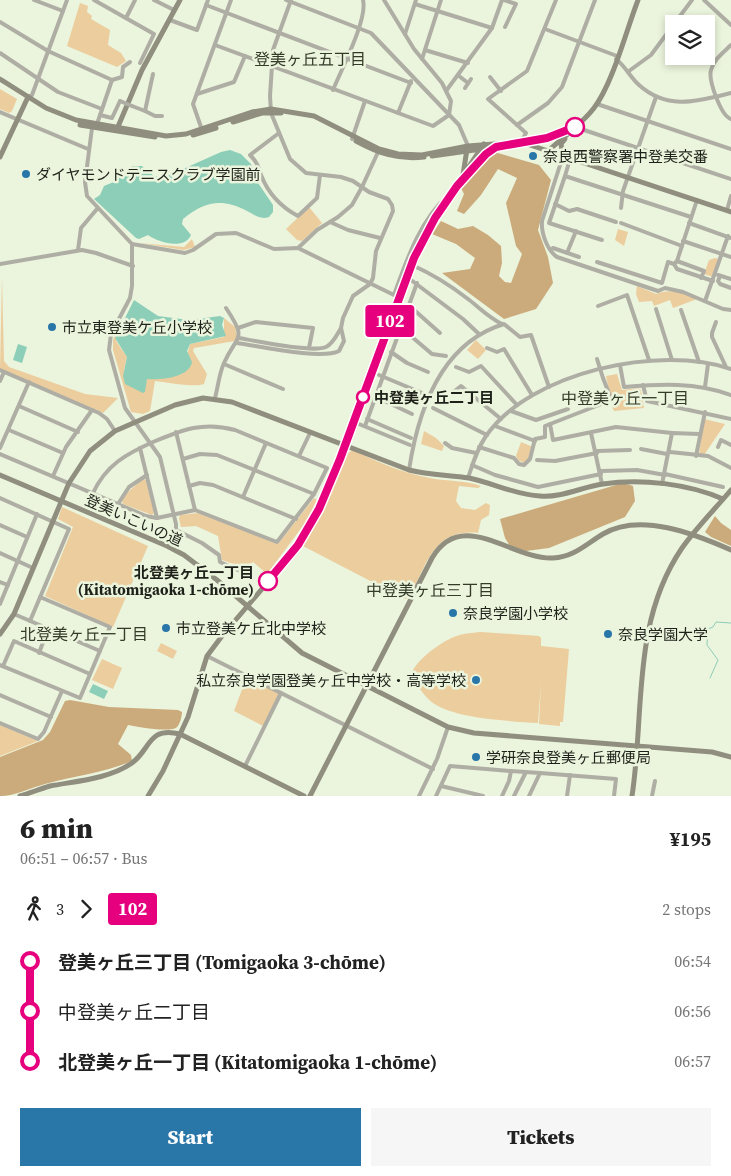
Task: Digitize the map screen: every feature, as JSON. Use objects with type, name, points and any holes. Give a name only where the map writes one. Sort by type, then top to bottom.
[{"type":"street","points":[[34,0],[63,11]]},
{"type":"street","points":[[0,157],[16,118],[27,99],[32,95],[67,0]]},
{"type":"street","points":[[94,0],[154,34],[140,63]]},
{"type":"street","points":[[126,18],[135,0]]},
{"type":"street","points":[[154,0],[174,10]]},
{"type":"street","points":[[117,130],[142,70],[180,0]]},
{"type":"street","points":[[170,20],[197,30],[208,0]]},
{"type":"street","points":[[203,130],[193,104],[232,0]]},
{"type":"street","points":[[239,338],[309,348],[328,346],[341,328],[350,300],[370,284],[380,238],[393,214],[392,205],[386,198],[345,178],[306,173],[290,159],[271,111],[273,50],[289,0],[359,27],[381,43],[459,125],[467,149],[462,177]]},
{"type":"street","points":[[333,90],[359,27],[364,10],[363,0]]},
{"type":"street","points":[[216,45],[433,126],[449,115],[451,102],[446,91],[422,60],[384,0]]},
{"type":"street","points":[[422,60],[441,0]]},
{"type":"street","points":[[446,91],[459,76],[492,28],[503,0],[516,4],[505,27]]},
{"type":"street","points":[[521,142],[526,133],[488,100],[526,71],[556,0]]},
{"type":"street","points":[[517,125],[548,103],[562,87],[595,0]]},
{"type":"street","points":[[548,150],[573,129],[597,104],[638,0]]},
{"type":"street","points":[[681,15],[692,0]]},
{"type":"street","points":[[704,0],[731,25]]},
{"type":"street","points":[[405,34],[415,2],[492,28]]},
{"type":"street","points":[[206,5],[346,56],[411,83]]},
{"type":"street","points":[[0,22],[48,51],[112,80],[122,77],[123,68],[130,62]]},
{"type":"street","points":[[545,29],[616,58],[634,80],[656,97],[671,101],[697,102],[731,93]]},
{"type":"street","points":[[629,72],[650,55],[665,36]]},
{"type":"street","points":[[731,45],[713,65],[710,73],[723,114],[731,119]]},
{"type":"street","points":[[425,50],[468,62]]},
{"type":"street","points":[[0,53],[58,92],[102,109]]},
{"type":"street","points":[[196,95],[234,82],[245,56]]},
{"type":"street","points":[[145,111],[153,74]]},
{"type":"street","points":[[459,76],[470,81],[465,88]]},
{"type":"street","points":[[398,113],[414,77]]},
{"type":"street","points":[[490,77],[501,91]]},
{"type":"street","points":[[112,80],[100,115],[94,126],[88,149],[86,190],[90,201],[132,244],[188,252],[212,236],[228,232],[240,234],[274,249],[298,248],[394,295],[408,259],[428,220],[439,204],[452,193]]},
{"type":"street","points":[[0,81],[63,119],[165,139],[182,138],[203,130],[271,111],[312,118],[378,151],[416,158],[456,153],[467,149]]},
{"type":"street","points":[[621,208],[619,205],[637,147],[656,97]]},
{"type":"street","points":[[100,115],[112,118],[120,101],[155,116],[162,116]]},
{"type":"street","points":[[352,138],[365,101]]},
{"type":"street","points":[[597,104],[731,149]]},
{"type":"street","points":[[0,112],[88,149]]},
{"type":"street","points":[[573,129],[562,144],[563,156],[542,221],[541,228],[550,252],[560,258],[623,280],[658,291],[665,288],[684,292],[731,310]]},
{"type":"street","points":[[484,146],[496,147],[560,134],[573,129],[637,147],[731,178]]},
{"type":"street","points":[[279,133],[250,155],[256,161],[261,176],[281,207],[298,216],[317,198],[320,175]]},
{"type":"street","points":[[555,153],[554,145],[560,134]]},
{"type":"street","points":[[378,151],[422,155],[521,142],[729,211],[731,196]]},
{"type":"street","points":[[148,796],[163,771],[188,717],[207,656],[282,565],[310,526],[340,459],[412,265],[435,218],[484,146]]},
{"type":"street","points":[[462,177],[496,147]]},
{"type":"street","points":[[298,248],[317,230],[352,205],[378,151]]},
{"type":"street","points":[[456,153],[462,160],[464,168]]},
{"type":"street","points":[[570,159],[549,223],[602,240]]},
{"type":"street","points":[[565,176],[691,217]]},
{"type":"street","points":[[697,200],[676,263],[677,269],[731,288]]},
{"type":"street","points":[[555,204],[569,211],[577,209],[731,257]]},
{"type":"street","points":[[78,250],[81,228],[97,209]]},
{"type":"street","points":[[330,222],[348,230],[380,238]]},
{"type":"street","points":[[689,223],[729,237],[722,254],[718,275],[720,284]]},
{"type":"street","points":[[567,253],[576,231]]},
{"type":"street","points":[[132,244],[133,266],[130,298],[108,342],[125,408],[151,443],[160,460],[176,530],[167,546]]},
{"type":"street","points":[[553,248],[579,257]]},
{"type":"street","points":[[0,264],[78,250],[96,253],[133,266]]},
{"type":"street","points":[[597,262],[662,283],[668,262],[676,263],[704,270],[701,278]]},
{"type":"street","points":[[412,265],[441,279],[487,317],[504,324],[520,336],[531,335],[549,387]]},
{"type":"street","points":[[705,301],[718,275]]},
{"type":"street","points":[[718,275],[731,279]]},
{"type":"street","points":[[407,277],[417,283],[479,334]]},
{"type":"street","points":[[365,426],[376,397],[381,376],[417,283]]},
{"type":"street","points":[[598,306],[627,294],[649,360]]},
{"type":"street","points":[[407,307],[413,309],[440,333]]},
{"type":"street","points":[[215,398],[224,364],[239,338],[238,328],[226,308]]},
{"type":"street","points":[[656,309],[672,360]]},
{"type":"street","points":[[681,310],[699,362]]},
{"type":"street","points":[[238,328],[256,322],[313,328],[309,348]]},
{"type":"street","points":[[716,322],[712,337],[729,368]]},
{"type":"street","points":[[409,470],[420,419],[437,378],[452,357],[479,334],[502,324]]},
{"type":"street","points":[[237,344],[307,353],[335,353],[344,344],[341,328]]},
{"type":"street","points":[[399,329],[405,331],[432,354],[446,356]]},
{"type":"street","points":[[487,348],[497,352],[504,349],[532,395]]},
{"type":"street","points":[[391,352],[407,363],[428,372]]},
{"type":"street","points":[[495,426],[535,441],[545,437],[545,426],[609,401],[610,396],[597,359]]},
{"type":"street","points":[[468,478],[476,453],[486,435],[517,405],[549,387],[580,375],[649,360],[699,362],[729,368]]},
{"type":"street","points":[[224,364],[283,389]]},
{"type":"street","points":[[705,387],[708,364]]},
{"type":"street","points":[[620,365],[624,387],[674,384],[705,387],[731,395]]},
{"type":"street","points":[[456,367],[469,372],[481,366],[517,405]]},
{"type":"street","points":[[0,381],[2,371],[29,382],[92,410],[107,419],[115,431]]},
{"type":"street","points":[[381,376],[422,394]]},
{"type":"street","points":[[0,448],[29,382]]},
{"type":"street","points":[[643,385],[647,401],[662,406],[705,412],[731,419]]},
{"type":"street","points":[[442,391],[451,394],[461,386],[501,419]]},
{"type":"street","points":[[376,397],[412,414]]},
{"type":"street","points":[[0,634],[14,614],[69,483],[90,451],[115,431],[187,401],[215,398],[232,402],[409,470],[431,475],[468,478],[541,496],[602,484],[644,482],[709,493],[723,499]]},
{"type":"street","points":[[19,406],[78,432]]},
{"type":"street","points":[[433,408],[486,435]]},
{"type":"street","points":[[511,410],[536,420],[568,409]]},
{"type":"street","points":[[53,476],[63,453],[92,410]]},
{"type":"street","points":[[696,456],[705,412]]},
{"type":"street","points":[[368,419],[410,438]]},
{"type":"street","points":[[354,422],[410,444]]},
{"type":"street","points":[[550,424],[553,440],[616,426],[658,433],[699,434]]},
{"type":"street","points":[[0,454],[146,516],[157,518],[195,510],[277,542],[314,494],[327,468],[235,430],[215,425],[196,426],[176,432],[140,448],[111,466],[93,493]]},
{"type":"street","points":[[8,430],[63,453]]},
{"type":"street","points":[[176,432],[195,510]]},
{"type":"street","points":[[299,456],[310,433]]},
{"type":"street","points":[[591,433],[597,452],[602,484]]},
{"type":"street","points":[[662,484],[672,433]]},
{"type":"street","points":[[718,447],[721,440],[731,445]]},
{"type":"street","points":[[479,447],[514,458],[519,464],[524,465],[530,459],[535,441]]},
{"type":"street","points":[[243,497],[266,443]]},
{"type":"street","points":[[445,443],[452,448],[476,453]]},
{"type":"street","points":[[140,448],[157,518]]},
{"type":"street","points":[[641,449],[669,454],[708,456],[731,468]]},
{"type":"street","points":[[462,456],[464,450]]},
{"type":"street","points":[[537,460],[555,461],[597,452],[630,450]]},
{"type":"street","points":[[182,459],[200,454],[213,454],[314,494]]},
{"type":"street","points":[[472,465],[495,475],[538,487],[601,472],[637,470],[665,474],[723,487]]},
{"type":"street","name":"登美いこいの道","points":[[0,475],[167,546],[199,566],[248,605],[302,653],[448,727],[474,733],[712,752],[731,758]]},
{"type":"street","points":[[118,504],[129,487],[147,475]]},
{"type":"street","points":[[190,486],[210,484],[296,518]]},
{"type":"street","points":[[632,796],[640,685],[648,628],[668,574],[682,548],[731,490]]},
{"type":"street","points":[[0,498],[69,528],[30,621]]},
{"type":"street","points":[[0,604],[37,514]]},
{"type":"street","points":[[310,796],[435,553],[448,540],[473,535],[536,556],[552,558],[577,552],[602,534],[624,526],[644,525],[694,534],[731,550]]},
{"type":"street","points":[[0,526],[27,537]]},
{"type":"street","points":[[176,530],[202,542],[219,555],[220,562],[240,571]]},
{"type":"street","points":[[0,553],[33,568]]},
{"type":"street","points":[[0,582],[8,586]]},
{"type":"street","points":[[40,597],[110,627],[80,698],[2,666],[14,642],[90,674]]},
{"type":"street","points":[[14,614],[100,650]]},
{"type":"street","points":[[39,652],[48,629]]},
{"type":"street","points":[[207,656],[433,769]]},
{"type":"street","points":[[0,723],[38,739],[44,732],[62,691]]},
{"type":"street","points":[[245,766],[282,693]]},
{"type":"street","points":[[0,695],[51,716]]},
{"type":"street","points":[[419,796],[433,769],[448,727]]},
{"type":"street","points":[[20,796],[48,787],[91,779],[122,768],[131,764],[155,736],[170,731],[180,734],[304,796]]},
{"type":"street","points":[[436,796],[450,766],[616,778],[614,796]]},
{"type":"street","points":[[502,796],[509,781],[510,771]]},
{"type":"street","points":[[514,796],[526,772]]},
{"type":"street","points":[[529,796],[540,773]]},
{"type":"street","points":[[567,796],[570,775]]},
{"type":"street","points":[[652,796],[655,781]]},
{"type":"street","points":[[441,786],[483,796]]},
{"type":"shaded area","points":[[80,3],[88,6],[87,12],[92,16],[91,19],[110,30],[108,45],[121,53],[126,61],[117,67],[67,46]]},
{"type":"shaded area","points":[[0,89],[17,99],[12,111],[9,113],[0,109]]},
{"type":"shaded area","points":[[494,152],[539,165],[551,180],[538,230],[548,257],[553,283],[536,309],[504,319],[442,273],[470,269],[475,258],[456,244],[432,234],[441,221],[458,229],[473,226],[488,235],[501,246],[502,263],[499,276],[505,282],[511,283],[522,254],[516,246],[506,203],[517,178],[498,169],[481,195],[464,214],[457,211],[464,194],[461,188]]},
{"type":"shaded area","points":[[309,207],[322,223],[302,241],[297,240],[286,229]]},
{"type":"shaded area","points":[[618,229],[628,232],[624,246],[615,240]]},
{"type":"shaded area","points":[[192,239],[195,247],[184,250],[139,243],[184,247]]},
{"type":"shaded area","points":[[719,259],[713,277],[704,274],[709,260]]},
{"type":"shaded area","points":[[2,277],[4,361],[9,367],[85,394],[118,398],[103,413],[0,369]]},
{"type":"shaded area","points":[[637,286],[656,294],[671,291],[697,299],[673,308],[670,300],[654,306],[652,301],[639,302],[636,294]]},
{"type":"shaded area","points":[[224,318],[235,327],[237,337],[235,341],[194,348],[193,351],[207,374],[204,384],[187,385],[155,381],[150,411],[143,414],[131,412],[113,350],[113,340],[116,333],[116,341],[127,357],[124,370],[135,388],[141,391],[147,379],[182,374],[190,344],[224,337]]},
{"type":"shaded area","points":[[476,340],[486,350],[478,359],[467,350]]},
{"type":"shaded area","points":[[617,374],[622,390],[638,388],[641,390],[644,408],[614,411],[606,376]]},
{"type":"shaded area","points":[[704,419],[725,424],[704,455],[699,454]]},
{"type":"shaded area","points":[[424,431],[436,438],[444,446],[442,451],[421,444]]},
{"type":"shaded area","points":[[521,442],[533,447],[529,459],[524,463],[518,460],[516,456]]},
{"type":"shaded area","points":[[353,450],[382,464],[413,474],[481,486],[478,488],[459,486],[456,501],[461,508],[475,510],[486,503],[490,505],[489,515],[481,520],[478,533],[463,533],[451,536],[441,543],[427,561],[410,597],[405,599],[303,546],[324,509],[348,453]]},
{"type":"shaded area","points":[[143,479],[146,480],[154,513],[152,515],[123,504],[122,500]]},
{"type":"shaded area","points":[[623,483],[633,486],[635,501],[625,517],[549,548],[526,551],[510,546],[505,538],[500,519]]},
{"type":"shaded area","points":[[314,498],[317,500],[305,523],[267,574],[253,562],[245,568],[222,560],[218,536],[196,526],[181,527],[179,518],[180,515],[198,513],[278,544]]},
{"type":"shaded area","points":[[62,507],[148,546],[113,627],[45,596],[73,527],[58,519]]},
{"type":"shaded area","points":[[715,516],[731,530],[731,546],[711,537],[705,532]]},
{"type":"shaded area","name":"私立奈良学園登美ヶ丘中学校・高等学校","points":[[481,632],[539,636],[541,638],[541,646],[569,649],[563,722],[560,722],[560,726],[539,724],[541,683],[538,723],[455,713],[433,703],[417,686],[413,687],[410,680],[416,665],[431,651],[457,636]]},
{"type":"shaded area","points":[[161,643],[177,651],[173,659],[157,651]]},
{"type":"shaded area","points":[[102,659],[122,668],[113,689],[92,680]]},
{"type":"shaded area","points":[[247,676],[281,693],[265,727],[234,711]]},
{"type":"shaded area","points":[[70,700],[109,707],[178,710],[182,714],[179,724],[174,729],[154,729],[128,725],[118,744],[131,755],[132,761],[11,795],[0,796],[0,757],[43,740],[50,732],[65,701]]},
{"type":"shaded area","points":[[0,725],[38,741],[0,756]]},
{"type":"water","points":[[230,150],[241,154],[251,164],[256,180],[273,205],[273,212],[269,217],[260,217],[230,204],[214,203],[206,205],[183,219],[182,224],[191,235],[188,240],[178,244],[171,244],[148,235],[139,239],[136,238],[94,199],[100,195],[104,186],[116,181],[132,166],[142,166],[154,176],[163,178],[221,152]]},
{"type":"water","points":[[134,300],[158,316],[189,320],[220,316],[224,318],[222,325],[226,336],[190,344],[187,351],[192,362],[186,372],[173,377],[147,379],[145,392],[143,393],[125,384],[123,376],[127,357],[115,338]]},
{"type":"water","points":[[18,344],[27,347],[22,363],[13,360]]},
{"type":"water","points":[[93,684],[108,691],[104,699],[89,692]]},
{"type":"waterway","points":[[710,678],[718,660],[707,645],[708,629],[713,627],[716,622],[731,623]]},
{"type":"bus line","name":"102","points":[[268,581],[298,545],[319,509],[372,374],[398,297],[414,258],[435,218],[463,177],[486,154],[496,147],[547,138],[575,127]]},
{"type":"place","name":"奈良西警察署中登美交番","points":[[533,156]]},
{"type":"place","name":"ダイヤモンドテニスクラブ学園前","points":[[26,174]]},
{"type":"place","name":"市立東登美ケ丘小学校","points":[[52,327]]},
{"type":"place","name":"中登美ヶ丘二丁目","points":[[363,397]]},
{"type":"place","name":"北登美ヶ丘一丁目 (Kitatomigaoka 1-chōme)","points":[[268,581]]},
{"type":"place","name":"奈良学園小学校","points":[[453,613]]},
{"type":"place","name":"市立登美ケ丘北中学校","points":[[166,628]]},
{"type":"place","name":"奈良学園大学","points":[[608,634]]},
{"type":"place","name":"私立奈良学園登美ヶ丘中学校・高等学校","points":[[476,680]]},
{"type":"place","name":"学研奈良登美ヶ丘郵便局","points":[[476,757]]},
{"type":"district","name":"登美ヶ丘五丁目","points":[[310,59]]},
{"type":"district","name":"中登美ヶ丘一丁目","points":[[625,398]]},
{"type":"district","name":"中登美ヶ丘三丁目","points":[[430,590]]},
{"type":"district","name":"北登美ヶ丘一丁目","points":[[84,634]]}]
